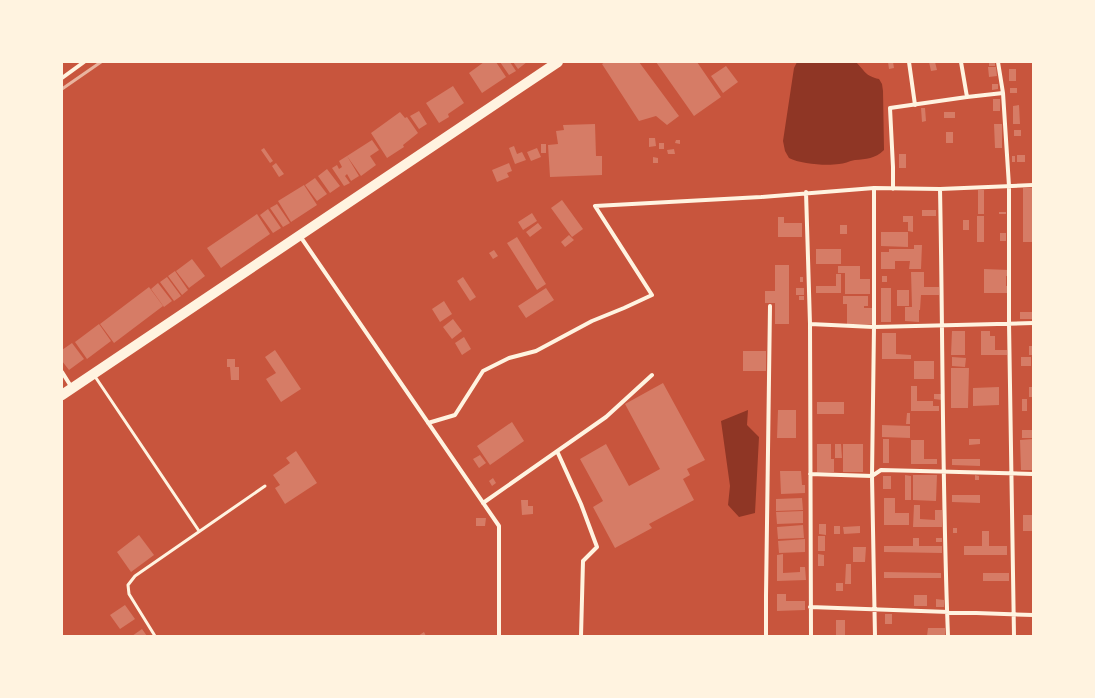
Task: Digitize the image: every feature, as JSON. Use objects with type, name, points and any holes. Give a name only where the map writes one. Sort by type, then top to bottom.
[{"type":"highway","points":[[62,395],[558,62]]},
{"type":"street","points":[[62,78],[84,62]]},
{"type":"street","points":[[908,62],[915,105]]},
{"type":"street","points":[[960,62],[966,97]]},
{"type":"street","points":[[998,62],[1003,93],[1009,186],[1009,323],[1014,636]]},
{"type":"street","points":[[893,188],[890,108],[1003,93]]},
{"type":"street","points":[[428,423],[455,415],[483,371],[509,358],[536,351],[592,321],[624,308],[652,294],[595,206],[761,197],[806,192],[874,188],[940,189],[1033,186]]},
{"type":"street","points":[[874,188],[872,476],[875,636]]},
{"type":"street","points":[[940,189],[943,326],[943,472],[948,636]]},
{"type":"street","points":[[806,192],[810,324],[811,636]]},
{"type":"street","points":[[299,235],[499,526],[499,636]]},
{"type":"street","points":[[766,636],[770,306]]},
{"type":"street","points":[[810,324],[874,327],[1033,323]]},
{"type":"street","points":[[62,372],[72,388]]},
{"type":"street","points":[[483,503],[606,417],[652,375]]},
{"type":"street","points":[[557,451],[581,504],[597,547],[583,561],[581,636]]},
{"type":"street","points":[[810,474],[872,476],[881,470],[1033,474]]},
{"type":"street","points":[[810,607],[1033,615]]},
{"type":"lane","points":[[94,374],[199,531]]},
{"type":"lane","points":[[156,636],[129,594],[128,585],[135,576],[265,486]]},
{"type":"shaded area","points":[[797,62],[856,62],[868,75],[879,79],[882,84],[883,91],[884,150],[870,158],[834,165],[806,163],[789,158],[785,151],[783,141],[794,68]]},
{"type":"shaded area","points":[[748,410],[747,425],[759,437],[755,513],[739,517],[728,505],[730,486],[721,421]]},
{"type":"building","points":[[484,62],[496,62],[506,77],[482,93],[469,73]]},
{"type":"building","points":[[500,62],[510,62],[516,71],[509,75]]},
{"type":"building","points":[[513,62],[527,62],[518,69]]},
{"type":"building","points":[[605,62],[639,62],[679,116],[667,125],[656,116],[639,121],[602,64]]},
{"type":"building","points":[[656,62],[697,62],[721,97],[694,116]]},
{"type":"building","points":[[888,62],[893,62],[894,68],[889,69]]},
{"type":"building","points":[[929,62],[935,62],[937,70],[931,71]]},
{"type":"building","points":[[989,62],[995,62],[995,66],[989,66]]},
{"type":"building","points":[[726,66],[738,82],[723,93],[711,76]]},
{"type":"building","points":[[988,67],[996,67],[997,76],[989,77]]},
{"type":"building","points":[[1009,69],[1016,69],[1016,81],[1009,81]]},
{"type":"building","points":[[992,84],[998,84],[998,89],[992,90]]},
{"type":"building","points":[[453,86],[464,103],[448,114],[449,117],[439,123],[426,103]]},
{"type":"building","points":[[1010,88],[1017,88],[1017,93],[1010,93]]},
{"type":"building","points":[[993,99],[1000,99],[1000,111],[993,111]]},
{"type":"building","points":[[1019,105],[1020,124],[1013,124],[1013,106]]},
{"type":"building","points":[[921,108],[925,108],[926,121],[922,122]]},
{"type":"building","points":[[419,111],[427,124],[419,129],[410,116]]},
{"type":"building","points":[[400,112],[405,118],[407,117],[418,133],[403,145],[404,147],[387,158],[371,133]]},
{"type":"building","points":[[944,112],[955,112],[955,118],[944,118]]},
{"type":"building","points":[[595,124],[596,156],[602,156],[602,175],[550,177],[548,145],[558,144],[556,131],[564,130],[563,125]]},
{"type":"building","points":[[994,124],[1002,124],[1002,148],[995,148]]},
{"type":"building","points":[[1014,130],[1021,130],[1021,136],[1014,136]]},
{"type":"building","points":[[946,132],[953,132],[953,143],[946,143]]},
{"type":"building","points":[[649,138],[655,138],[656,146],[649,147]]},
{"type":"building","points":[[372,140],[379,150],[370,156],[376,165],[361,176],[347,156]]},
{"type":"building","points":[[676,140],[680,140],[680,144],[675,143]]},
{"type":"building","points":[[659,143],[664,143],[664,149],[659,149]]},
{"type":"building","points":[[541,144],[546,144],[546,153],[541,153]]},
{"type":"building","points":[[514,146],[517,154],[522,152],[526,160],[515,164],[509,148]]},
{"type":"building","points":[[264,148],[273,161],[270,163],[261,150]]},
{"type":"building","points":[[537,148],[541,157],[531,161],[527,152]]},
{"type":"building","points":[[674,149],[675,154],[668,154],[667,150]]},
{"type":"building","points":[[899,154],[906,154],[906,168],[899,168]]},
{"type":"building","points":[[1017,155],[1025,155],[1025,162],[1017,162]]},
{"type":"building","points":[[347,156],[359,176],[351,181],[347,174],[345,176],[350,183],[344,186],[332,168],[337,165],[339,169],[342,167],[339,161]]},
{"type":"building","points":[[1012,156],[1015,156],[1015,162],[1012,162]]},
{"type":"building","points":[[653,157],[658,158],[658,163],[653,163]]},
{"type":"building","points":[[276,163],[284,174],[279,177],[272,166]]},
{"type":"building","points":[[509,163],[512,171],[507,173],[509,177],[497,182],[492,170]]},
{"type":"building","points":[[327,169],[340,186],[330,193],[318,176]]},
{"type":"building","points":[[315,178],[327,194],[317,201],[305,185]]},
{"type":"building","points":[[304,185],[317,205],[291,222],[278,201]]},
{"type":"building","points":[[1023,188],[1033,188],[1033,242],[1023,242]]},
{"type":"building","points":[[978,190],[984,190],[984,214],[978,214]]},
{"type":"building","points":[[562,200],[583,229],[572,237],[551,208]]},
{"type":"building","points":[[277,204],[290,223],[283,227],[270,208]]},
{"type":"building","points":[[268,209],[281,228],[273,233],[260,215]]},
{"type":"building","points":[[922,210],[936,210],[936,216],[922,216]]},
{"type":"building","points":[[999,212],[1006,212],[1006,214],[999,214]]},
{"type":"building","points":[[532,213],[537,221],[523,230],[518,222]]},
{"type":"building","points":[[257,214],[270,234],[221,268],[207,248]]},
{"type":"building","points":[[903,216],[913,216],[913,232],[908,231],[908,222],[903,222]]},
{"type":"building","points":[[977,216],[984,216],[984,242],[977,242]]},
{"type":"building","points":[[778,217],[784,217],[784,223],[802,223],[802,237],[778,237]]},
{"type":"building","points":[[963,220],[969,220],[969,230],[963,230]]},
{"type":"building","points":[[538,223],[542,228],[530,237],[526,232]]},
{"type":"building","points":[[840,225],[847,225],[847,234],[840,234]]},
{"type":"building","points":[[881,232],[908,232],[908,247],[881,246]]},
{"type":"building","points":[[1000,233],[1006,233],[1006,241],[1000,241]]},
{"type":"building","points":[[569,235],[574,240],[565,247],[561,242]]},
{"type":"building","points":[[517,237],[546,284],[537,290],[507,243]]},
{"type":"building","points":[[914,245],[922,245],[921,269],[909,269],[910,261],[895,261],[895,269],[881,269],[881,252],[889,252],[889,249],[914,249]]},
{"type":"building","points":[[816,249],[841,249],[841,264],[816,264]]},
{"type":"building","points":[[494,250],[498,256],[493,259],[489,253]]},
{"type":"building","points":[[192,259],[205,276],[189,288],[176,271]]},
{"type":"building","points":[[775,265],[789,265],[789,324],[775,324],[775,303],[765,303],[765,291],[775,291]]},
{"type":"building","points":[[838,266],[860,266],[860,279],[870,279],[870,294],[845,294],[845,273],[838,273]]},
{"type":"building","points":[[984,269],[1009,270],[1009,276],[1006,276],[1006,286],[1009,286],[1009,293],[984,293]]},
{"type":"building","points":[[175,271],[188,290],[182,295],[168,276]]},
{"type":"building","points":[[911,272],[924,272],[924,287],[939,287],[939,295],[921,295],[919,322],[905,321],[905,307],[912,307]]},
{"type":"building","points":[[836,274],[841,274],[841,293],[816,293],[816,286],[836,286]]},
{"type":"building","points":[[882,276],[887,276],[887,282],[882,282]]},
{"type":"building","points":[[167,277],[181,296],[174,301],[160,282]]},
{"type":"building","points":[[463,277],[476,297],[470,301],[457,281]]},
{"type":"building","points":[[800,277],[803,277],[803,282],[800,282]]},
{"type":"building","points":[[158,283],[172,301],[164,307],[151,289]]},
{"type":"building","points":[[149,287],[163,306],[114,343],[100,324]]},
{"type":"building","points":[[546,288],[554,300],[526,318],[518,306]]},
{"type":"building","points":[[796,288],[804,288],[804,295],[796,295]]},
{"type":"building","points":[[881,288],[891,288],[891,322],[881,322]]},
{"type":"building","points":[[897,290],[909,290],[909,306],[897,306]]},
{"type":"building","points":[[799,296],[804,296],[804,300],[799,300]]},
{"type":"building","points":[[843,296],[868,296],[868,306],[864,306],[864,308],[872,308],[872,324],[847,324],[847,304],[843,304]]},
{"type":"building","points":[[444,301],[452,314],[440,322],[432,309]]},
{"type":"building","points":[[1020,312],[1033,312],[1033,319],[1020,319]]},
{"type":"building","points":[[453,319],[462,331],[452,339],[443,327]]},
{"type":"building","points":[[99,324],[111,341],[87,359],[75,342]]},
{"type":"building","points":[[952,331],[965,331],[965,355],[951,355]]},
{"type":"building","points":[[981,331],[990,331],[990,336],[995,336],[995,350],[1007,350],[1007,355],[981,355]]},
{"type":"building","points":[[882,333],[896,333],[896,354],[911,355],[911,359],[882,359]]},
{"type":"building","points":[[464,337],[471,349],[462,355],[455,343]]},
{"type":"building","points":[[72,343],[84,359],[69,370],[62,361],[62,350]]},
{"type":"building","points":[[1029,346],[1033,346],[1033,355],[1029,355]]},
{"type":"building","points":[[275,350],[301,389],[281,402],[266,379],[276,373],[265,357]]},
{"type":"building","points":[[743,351],[766,351],[766,371],[743,371]]},
{"type":"building","points":[[952,357],[966,358],[965,367],[952,366]]},
{"type":"building","points":[[1021,357],[1031,357],[1031,366],[1021,366]]},
{"type":"building","points":[[227,359],[235,359],[235,367],[239,367],[239,380],[231,380],[230,367],[227,367]]},
{"type":"building","points":[[914,361],[934,361],[934,379],[914,379]]},
{"type":"building","points":[[951,368],[969,368],[968,408],[951,408]]},
{"type":"building","points":[[663,383],[705,460],[687,469],[690,475],[683,479],[694,500],[649,524],[652,528],[615,548],[593,507],[603,501],[580,459],[606,444],[629,486],[660,469],[625,404]]},
{"type":"building","points":[[911,386],[917,386],[917,401],[933,401],[933,406],[939,406],[939,411],[911,411]]},
{"type":"building","points":[[999,387],[999,405],[973,406],[973,388]]},
{"type":"building","points":[[1029,387],[1033,387],[1033,397],[1029,397]]},
{"type":"building","points":[[934,394],[942,394],[942,400],[934,399]]},
{"type":"building","points":[[1022,399],[1027,399],[1027,411],[1022,411]]},
{"type":"building","points":[[817,402],[844,402],[844,414],[817,414]]},
{"type":"building","points":[[778,410],[796,410],[796,438],[777,438]]},
{"type":"building","points":[[907,413],[910,413],[910,424],[906,424]]},
{"type":"building","points":[[512,422],[524,441],[490,465],[477,446]]},
{"type":"building","points":[[882,425],[910,426],[910,438],[882,437]]},
{"type":"building","points":[[1022,430],[1033,430],[1033,438],[1022,438]]},
{"type":"building","points":[[883,439],[889,439],[889,463],[883,463]]},
{"type":"building","points":[[969,439],[980,439],[980,444],[969,445]]},
{"type":"building","points":[[1033,439],[1033,470],[1021,470],[1020,440]]},
{"type":"building","points":[[911,440],[924,440],[924,459],[937,459],[937,464],[911,464]]},
{"type":"building","points":[[817,444],[831,444],[831,459],[834,459],[834,472],[817,472]]},
{"type":"building","points":[[835,444],[841,444],[842,458],[835,458]]},
{"type":"building","points":[[843,444],[863,444],[863,472],[843,472]]},
{"type":"building","points":[[296,451],[317,483],[285,504],[275,488],[280,485],[273,475],[290,463],[286,458]]},
{"type":"building","points":[[480,455],[486,463],[479,468],[473,459]]},
{"type":"building","points":[[952,459],[980,459],[980,466],[952,465]]},
{"type":"building","points":[[780,471],[801,471],[802,485],[805,485],[805,493],[781,494]]},
{"type":"building","points":[[905,475],[911,476],[911,500],[905,500]]},
{"type":"building","points":[[913,475],[937,475],[936,501],[913,500]]},
{"type":"building","points":[[975,475],[979,476],[979,480],[975,480]]},
{"type":"building","points":[[883,476],[891,476],[891,489],[883,489]]},
{"type":"building","points":[[493,478],[496,483],[492,486],[489,481]]},
{"type":"building","points":[[952,495],[980,495],[980,503],[952,502]]},
{"type":"building","points":[[802,498],[803,510],[776,511],[776,499]]},
{"type":"building","points":[[884,498],[895,498],[895,513],[909,513],[909,525],[884,525]]},
{"type":"building","points":[[521,500],[528,500],[528,506],[533,506],[533,514],[522,515]]},
{"type":"building","points":[[914,505],[920,505],[920,519],[935,520],[935,510],[942,510],[942,527],[913,527]]},
{"type":"building","points":[[803,511],[803,523],[777,524],[776,512]]},
{"type":"building","points":[[1023,515],[1033,515],[1033,531],[1023,531]]},
{"type":"building","points":[[476,518],[486,518],[485,526],[476,526]]},
{"type":"building","points":[[819,524],[826,524],[826,535],[819,534]]},
{"type":"building","points":[[803,525],[804,538],[778,539],[777,527]]},
{"type":"building","points":[[834,526],[840,526],[840,534],[834,534]]},
{"type":"building","points":[[860,526],[860,533],[844,534],[843,527]]},
{"type":"building","points":[[953,528],[957,528],[957,533],[953,533]]},
{"type":"building","points":[[982,531],[989,531],[989,546],[1007,546],[1007,555],[964,555],[964,546],[982,546]]},
{"type":"building","points":[[139,535],[154,555],[131,572],[117,552]]},
{"type":"building","points":[[818,536],[825,536],[825,551],[818,551]]},
{"type":"building","points":[[913,538],[919,538],[919,546],[942,546],[942,553],[884,552],[884,546],[913,546]]},
{"type":"building","points":[[936,538],[942,538],[942,542],[936,542]]},
{"type":"building","points":[[805,539],[805,552],[779,553],[778,541]]},
{"type":"building","points":[[853,547],[866,547],[865,562],[853,562]]},
{"type":"building","points":[[783,554],[783,573],[800,572],[800,567],[805,567],[806,580],[777,581],[777,555]]},
{"type":"building","points":[[818,554],[824,555],[824,566],[818,566]]},
{"type":"building","points":[[846,564],[851,564],[851,584],[845,584]]},
{"type":"building","points":[[884,572],[941,573],[941,578],[884,578]]},
{"type":"building","points":[[983,573],[1009,573],[1009,581],[983,581]]},
{"type":"building","points":[[836,583],[843,583],[843,591],[836,591]]},
{"type":"building","points":[[777,594],[786,594],[786,601],[805,601],[805,610],[777,611]]},
{"type":"building","points":[[914,595],[927,595],[927,606],[914,606]]},
{"type":"building","points":[[936,599],[944,600],[944,607],[936,607]]},
{"type":"building","points":[[125,605],[135,619],[120,629],[110,615]]},
{"type":"building","points":[[885,614],[892,614],[892,624],[885,624]]},
{"type":"building","points":[[836,620],[845,620],[845,636],[836,636]]},
{"type":"building","points":[[928,628],[945,628],[945,636],[927,636]]},
{"type":"building","points":[[142,629],[147,636],[132,636]]},
{"type":"building","points":[[424,632],[426,636],[418,636]]},
{"type":"railway","points":[[62,89],[101,62]]}]
